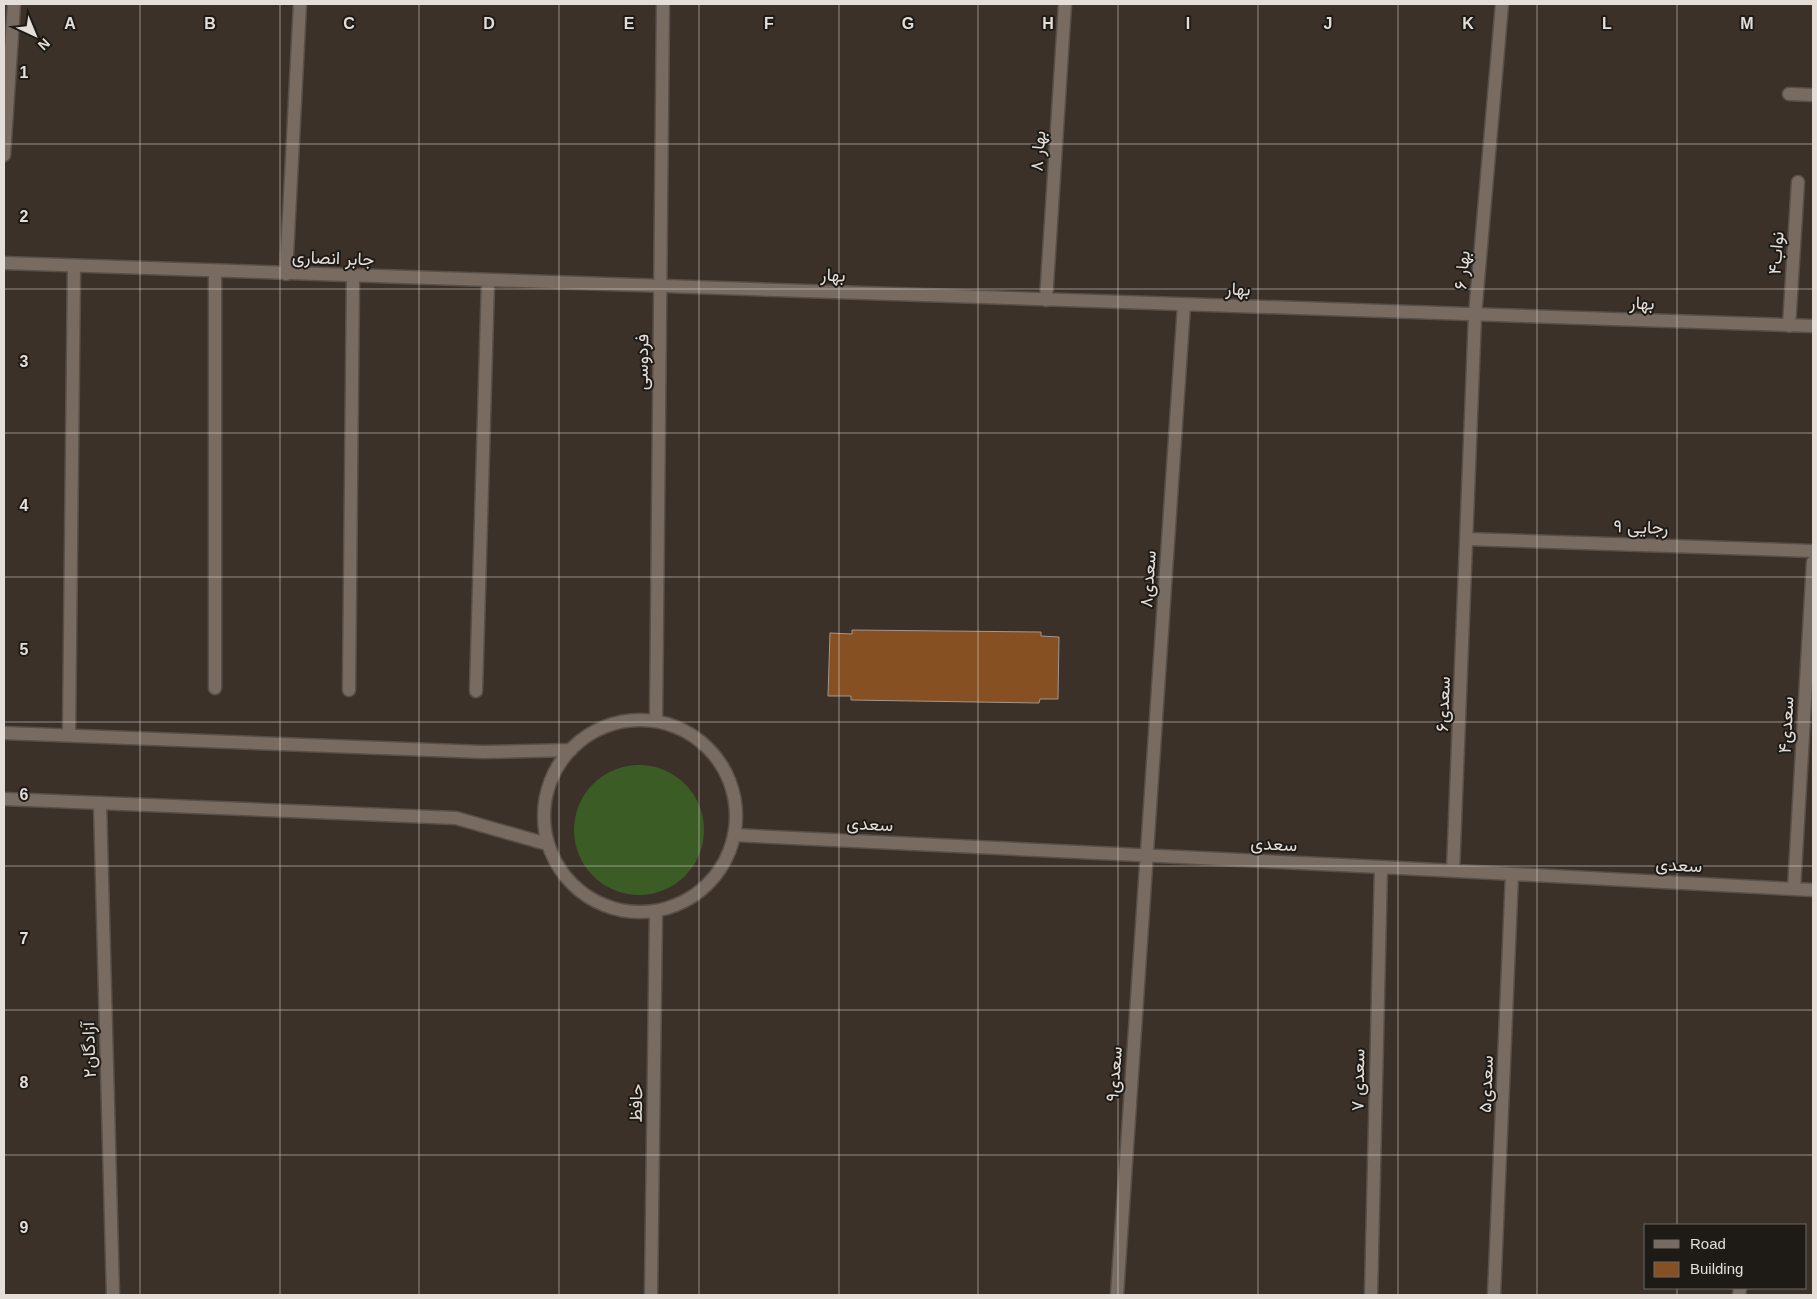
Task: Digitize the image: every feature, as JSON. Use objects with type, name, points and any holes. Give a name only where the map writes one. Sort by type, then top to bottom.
[{"type":"street","points":[[4,155],[14,4]]},
{"type":"street","points":[[286,274],[300,4]]},
{"type":"street","name":"فردوسی","points":[[656,721],[662,4]]},
{"type":"street","name":"بهار ۸","points":[[1046,300],[1065,4]]},
{"type":"street","name":"بهار ۶","points":[[1467,539],[1475,315],[1502,4]]},
{"type":"street","points":[[1788,94],[1813,95]]},
{"type":"street","name":"نواب۴","points":[[1789,326],[1798,182]]},
{"type":"street","name":"جابر انصاری","points":[[4,263],[661,287]]},
{"type":"street","points":[[69,736],[74,266]]},
{"type":"street","points":[[215,271],[215,688]]},
{"type":"street","points":[[349,690],[353,276]]},
{"type":"street","points":[[476,691],[488,281]]},
{"type":"street","name":"بهار","points":[[661,287],[1813,326]]},
{"type":"street","name":"سعدی۸","points":[[1146,855],[1184,305]]},
{"type":"street","name":"رجایی ۹","points":[[1467,539],[1813,551]]},
{"type":"street","name":"سعدی۶","points":[[1453,870],[1467,539]]},
{"type":"street","name":"سعدی۴","points":[[1794,889],[1813,562]]},
{"type":"street","points":[[625,721],[656,721],[685,731],[710,750],[727,775],[735,805],[734,835],[724,862],[706,886],[683,902],[656,911],[628,912],[601,905],[577,890],[559,870],[547,844],[543,819],[546,794],[556,770],[571,750],[596,731],[625,721]]},
{"type":"street","points":[[4,733],[483,752],[571,750]]},
{"type":"street","points":[[4,799],[456,818],[547,844]]},
{"type":"street","name":"آزادگان۲","points":[[100,803],[113,1295]]},
{"type":"street","name":"سعدی","points":[[734,835],[1381,866],[1813,890]]},
{"type":"street","name":"سعدی۹","points":[[1117,1295],[1146,855]]},
{"type":"street","name":"سعدی ۷","points":[[1371,1295],[1381,866]]},
{"type":"street","name":"سعدی۵","points":[[1494,1295],[1512,874]]},
{"type":"street","name":"حافظ","points":[[651,1295],[656,911]]},
{"type":"green space","points":[[639,765],[652,766],[664,770],[685,784],[699,805],[703,817],[703,843],[699,855],[685,876],[664,890],[652,894],[639,895],[626,894],[614,890],[593,876],[579,855],[575,843],[574,830],[575,817],[579,805],[593,784],[614,770],[626,766]]},
{"type":"building","points":[[852,630],[1041,632],[1041,636],[1059,637],[1058,699],[1040,699],[1039,703],[851,700],[851,696],[828,696],[830,633],[852,634]]}]
